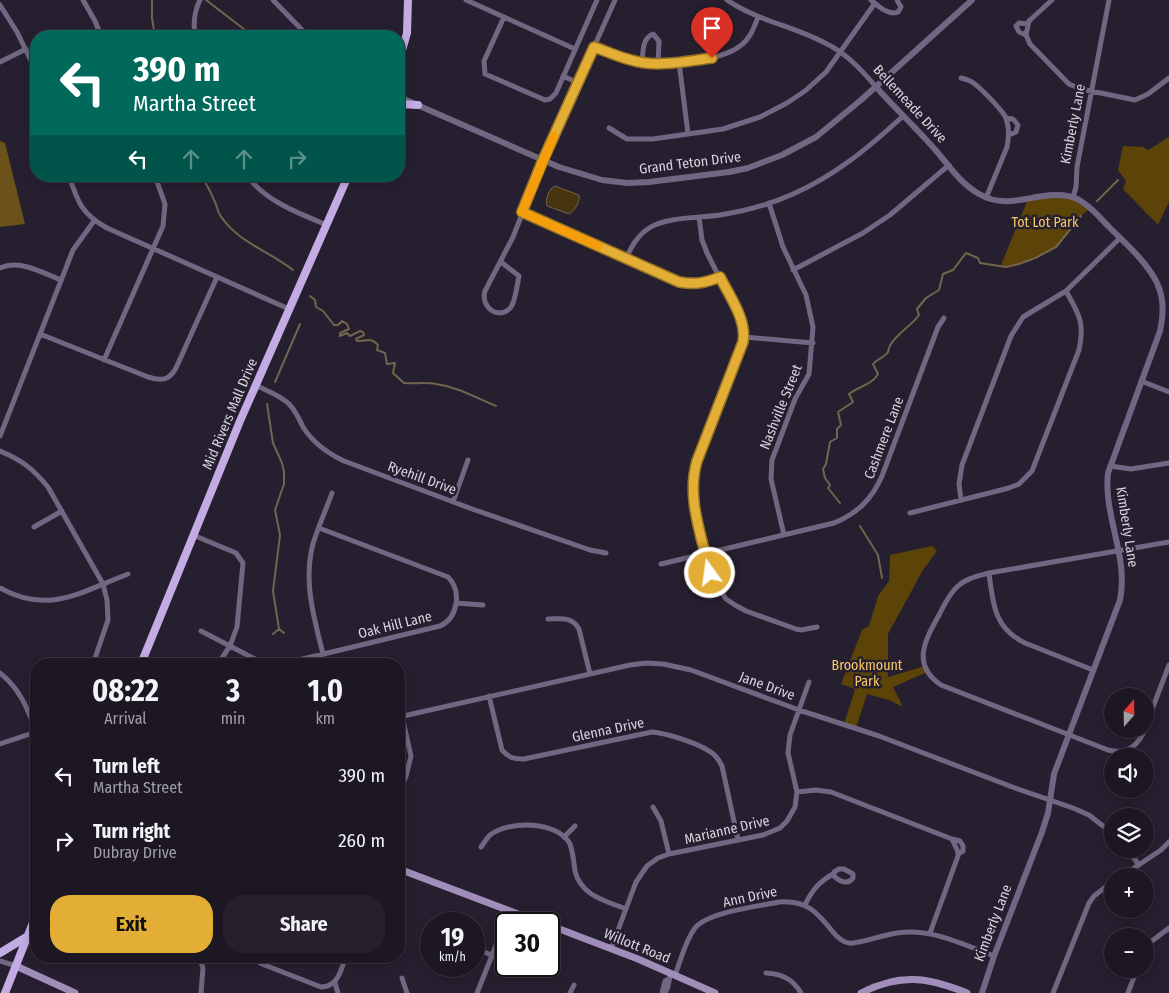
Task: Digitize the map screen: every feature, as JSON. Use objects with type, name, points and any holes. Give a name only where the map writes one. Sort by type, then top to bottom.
[{"type":"main road","points":[[405,40],[408,0]]},
{"type":"main road","points":[[405,104],[418,105]]},
{"type":"main road","name":"Mid Rivers Mall Drive","points":[[142,658],[256,385],[345,182]]},
{"type":"main road","points":[[405,871],[510,911]]},
{"type":"main road","name":"Willott Road","points":[[560,929],[715,993]]},
{"type":"main road","points":[[6,993],[30,931]]},
{"type":"main road","points":[[0,953],[28,936]]},
{"type":"main road","points":[[16,966],[75,993]]},
{"type":"main road","points":[[861,993],[884,983],[915,979],[932,981],[967,993]]},
{"type":"street","points":[[82,0],[99,30]]},
{"type":"street","points":[[194,30],[194,13],[200,0]]},
{"type":"street","points":[[272,0],[302,30]]},
{"type":"street","points":[[466,0],[575,49]]},
{"type":"street","points":[[504,17],[484,61],[485,74],[544,100],[550,99],[556,93],[597,0]]},
{"type":"street","points":[[501,262],[520,276],[512,306],[503,312],[491,310],[485,304],[484,295],[501,262],[543,160],[615,0]]},
{"type":"street","name":"Bellemeade Drive","points":[[727,0],[758,17],[816,38],[840,52],[859,67],[902,117],[932,146],[970,188],[986,198],[1011,202],[1052,195],[1073,197]]},
{"type":"street","points":[[609,128],[623,137],[653,139],[734,126],[772,111],[805,91],[819,79],[840,52],[873,2],[894,14],[901,7],[897,0]]},
{"type":"street","name":"Grand Teton Drive","points":[[405,100],[543,160],[581,175],[602,180],[627,183],[649,182],[729,172],[762,163],[797,148],[832,125],[972,0]]},
{"type":"street","points":[[1052,0],[1028,24],[1026,35],[1030,44],[1069,84],[1081,90],[1135,100],[1148,94],[1169,78]]},
{"type":"street","name":"Kimberly Lane","points":[[982,993],[994,956],[1042,832],[1048,813],[1054,774],[1121,595],[1123,580],[1107,482],[1110,466],[1166,312],[1152,274],[1091,208],[1073,197],[1109,0]]},
{"type":"street","points":[[0,5],[30,58]]},
{"type":"street","points":[[594,47],[642,63],[658,64],[712,58],[729,54],[744,42],[753,30],[758,17]]},
{"type":"street","points":[[1026,35],[1019,32],[1016,26],[1019,23],[1028,24]]},
{"type":"street","points":[[642,63],[646,39],[653,34],[658,41],[658,64]]},
{"type":"street","points":[[0,62],[26,49]]},
{"type":"street","points":[[679,62],[688,134]]},
{"type":"street","points":[[563,76],[578,83]]},
{"type":"street","points":[[961,78],[973,83],[1006,118],[1009,135],[1007,147],[986,198]]},
{"type":"street","points":[[626,258],[638,237],[649,228],[663,222],[739,211],[769,203],[791,195],[828,177],[857,156],[902,117]]},
{"type":"street","points":[[1006,118],[1013,119],[1018,125],[1016,132],[1009,135]]},
{"type":"street","points":[[793,270],[863,233],[890,215],[949,165]]},
{"type":"street","points":[[71,182],[77,199],[84,211],[94,221],[289,308]]},
{"type":"street","points":[[104,360],[163,226],[165,204],[157,182]]},
{"type":"street","points":[[253,182],[270,198],[327,225]]},
{"type":"street","name":"Nashville Street","points":[[769,203],[783,247],[809,305],[813,327],[809,374],[795,399],[772,460],[771,479],[784,535]]},
{"type":"street","points":[[522,212],[679,282],[690,284],[710,281],[720,277]]},
{"type":"street","points":[[699,217],[702,240],[742,322],[744,337],[697,461],[693,479],[692,495],[710,573],[726,598],[735,605],[796,629],[801,630],[817,626]]},
{"type":"street","points":[[0,436],[73,250],[94,221]]},
{"type":"street","points":[[960,500],[959,484],[962,464],[1011,336],[1023,317],[1066,291],[1120,238]]},
{"type":"street","points":[[0,268],[11,265],[27,267],[61,280]]},
{"type":"street","points":[[40,334],[148,378],[161,380],[169,377],[176,368],[217,276]]},
{"type":"street","points":[[910,513],[1019,484],[1032,471],[1082,338],[1081,318],[1066,291]]},
{"type":"street","name":"Cashmere Lane","points":[[661,564],[834,523],[846,518],[859,509],[876,489],[882,476],[938,327],[944,318]]},
{"type":"street","points":[[744,337],[813,343]]},
{"type":"street","points":[[1142,381],[1169,392]]},
{"type":"street","name":"Ryehill Drive","points":[[256,385],[276,394],[291,406],[309,436],[326,452],[344,461],[453,502],[590,550],[606,553]]},
{"type":"street","points":[[0,451],[22,461],[48,487],[102,584],[107,600],[108,620],[95,658]]},
{"type":"street","points":[[453,502],[468,460]]},
{"type":"street","points":[[1110,466],[1120,469],[1131,469],[1169,463]]},
{"type":"street","points":[[323,654],[314,614],[310,584],[310,560],[313,544],[332,494]]},
{"type":"street","points":[[34,527],[62,511]]},
{"type":"street","points":[[319,528],[448,577],[454,584],[456,603],[483,605]]},
{"type":"street","points":[[193,535],[236,553],[243,563],[237,627],[230,646],[222,658]]},
{"type":"street","points":[[1140,738],[1132,748],[1116,752],[947,688],[930,676],[924,663],[923,646],[951,593],[964,581],[989,573],[1169,542]]},
{"type":"street","points":[[989,573],[996,612],[1006,630],[1024,644],[1093,670]]},
{"type":"street","points":[[0,588],[34,601],[46,601],[71,596],[128,574]]},
{"type":"street","name":"Oak Hill Lane","points":[[307,658],[440,626],[452,617],[456,603]]},
{"type":"street","points":[[548,618],[570,620],[576,623],[579,628],[590,674]]},
{"type":"street","points":[[200,631],[253,658]]},
{"type":"street","name":"Jane Drive","points":[[405,715],[646,663],[679,666],[799,710],[879,736],[1050,800],[1088,815],[1104,827]]},
{"type":"street","points":[[1154,704],[1169,665]]},
{"type":"street","points":[[0,673],[20,695],[30,716]]},
{"type":"street","name":"Marianne Drive","points":[[611,949],[642,872],[652,862],[669,854],[763,835],[780,828],[792,815],[797,792],[788,744],[809,682]]},
{"type":"street","name":"Glenna Drive","points":[[489,696],[502,750],[507,756],[515,759],[524,759],[652,732],[664,733],[708,750],[719,760],[722,766],[738,840]]},
{"type":"street","points":[[0,744],[30,734]]},
{"type":"street","points":[[405,734],[411,756],[405,778]]},
{"type":"street","points":[[797,792],[816,790],[831,792],[952,839],[958,854],[930,933]]},
{"type":"street","points":[[653,808],[661,821],[669,854]]},
{"type":"street","points":[[481,847],[490,835],[505,828],[541,826],[560,833],[568,840],[576,872],[582,885],[596,898],[626,909]]},
{"type":"street","points":[[564,837],[575,826]]},
{"type":"street","points":[[1134,868],[1161,850],[1169,842]]},
{"type":"street","points":[[1134,858],[1139,865]]},
{"type":"street","points":[[833,874],[819,882],[811,892],[805,905],[819,915],[837,936],[850,944],[857,944],[881,935],[899,932],[930,933],[994,956]]},
{"type":"street","points":[[1053,993],[1089,903],[1104,888]]},
{"type":"street","name":"Ann Drive","points":[[664,993],[670,984],[672,975],[689,937],[694,929],[704,920],[779,902],[789,901],[805,905]]},
{"type":"street","points":[[1154,939],[1169,928]]},
{"type":"street","points":[[477,993],[495,949]]},
{"type":"street","points":[[485,952],[495,956]]},
{"type":"street","points":[[0,961],[16,966]]},
{"type":"street","points":[[201,963],[203,968],[201,993]]},
{"type":"street","points":[[260,963],[322,990],[335,983],[343,963]]},
{"type":"street","points":[[766,973],[778,974],[787,978],[794,983],[801,993]]},
{"type":"street","points":[[402,978],[406,993]]},
{"type":"street","points":[[1128,993],[1134,978]]},
{"type":"street","points":[[335,983],[338,993]]},
{"type":"street","points":[[570,993],[574,985]]},
{"type":"green space","points":[[1169,137],[1169,202],[1158,225],[1123,189],[1126,181],[1118,170],[1123,146],[1143,147],[1148,150]]},
{"type":"green space","name":"Tot Lot Park","points":[[1063,195],[1090,208],[1081,216],[1056,247],[1019,264],[1006,267],[1001,265],[1028,199]]},
{"type":"green space","name":"Brookmount Park","points":[[932,546],[937,551],[923,570],[888,634],[888,677],[925,666],[927,672],[893,687],[903,707],[889,700],[867,694],[856,728],[844,724],[855,689],[841,684],[862,630],[869,626],[878,596],[889,581],[890,555]]},
{"type":"shaded area","points":[[0,141],[5,143],[25,224],[0,227]]},
{"type":"shaded area","points":[[555,186],[579,195],[577,206],[569,214],[547,206],[548,194]]},
{"type":"waterway","points":[[152,0],[154,30]]},
{"type":"waterway","points":[[206,0],[245,30]]},
{"type":"waterway","points":[[1097,201],[1118,180]]},
{"type":"waterway","points":[[205,182],[219,213],[227,224],[244,239],[293,270]]},
{"type":"waterway","points":[[840,503],[828,488],[830,485],[825,478],[823,469],[826,464],[830,442],[837,438],[837,429],[841,425],[838,412],[853,402],[849,394],[875,378],[878,374],[873,364],[887,354],[894,340],[919,315],[917,309],[926,298],[939,290],[943,274],[953,270],[966,253],[978,258],[980,263],[1006,267],[1035,258],[1056,247],[1081,216]]},
{"type":"waterway","points":[[310,296],[315,300],[316,307],[323,311],[334,325],[338,325],[342,321],[347,324],[349,329],[340,333],[340,336],[347,333],[350,336],[360,331],[364,335],[356,339],[357,341],[370,340],[375,342],[378,345],[377,350],[385,353],[387,364],[395,363],[393,373],[404,383],[444,385],[496,406]]},
{"type":"waterway","points":[[275,382],[300,324]]},
{"type":"waterway","points":[[267,404],[273,443],[284,472],[284,484],[275,510],[280,535],[273,591],[279,629],[284,633]]},
{"type":"waterway","points":[[860,526],[878,555],[882,578]]},
{"type":"waterway","points":[[273,634],[279,629]]},
{"type":"slow traffic","points":[[554,136],[522,212],[598,246]]},
{"type":"route","points":[[710,573],[692,495],[694,471],[743,342],[744,332],[742,322],[720,277],[701,283],[679,282],[522,212],[543,160],[594,47],[642,63],[660,64],[712,58]]}]
